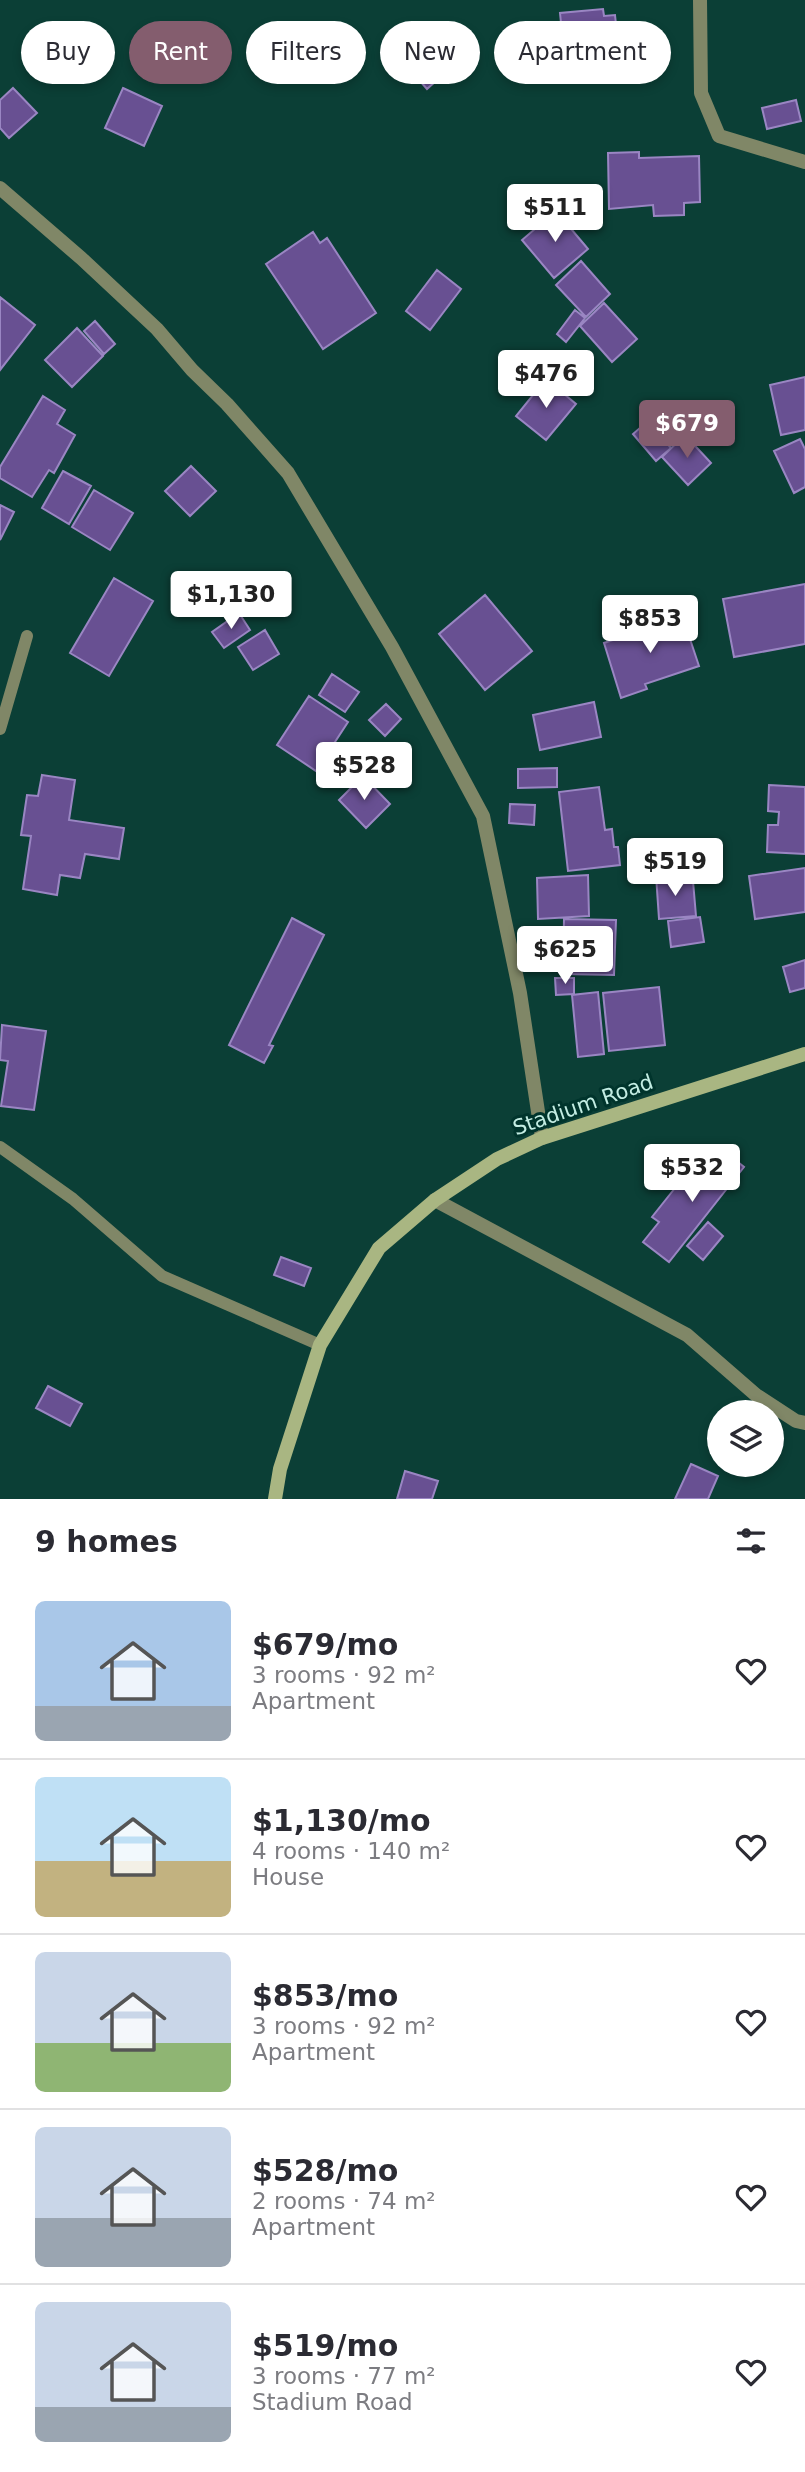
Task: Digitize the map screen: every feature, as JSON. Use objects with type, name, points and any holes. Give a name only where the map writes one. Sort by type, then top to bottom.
[{"type":"main road","name":"Stadium Road","points":[[275,1499],[280,1469],[320,1345],[379,1248],[435,1200],[497,1159],[542,1138],[805,1054]]},
{"type":"street","points":[[700,0],[701,93],[719,136],[805,162]]},
{"type":"street","points":[[0,188],[157,329],[288,473],[392,647],[483,816],[520,993],[542,1138]]},
{"type":"street","points":[[435,1200],[687,1335],[756,1395],[796,1421],[805,1423]]},
{"type":"lane","points":[[0,729],[27,636]]},
{"type":"lane","points":[[0,1147],[73,1199],[162,1276],[320,1345]]},
{"type":"building","points":[[603,9],[604,16],[615,15],[616,21],[561,21],[560,13]]},
{"type":"building","points":[[13,88],[37,113],[9,138],[0,128],[0,100]]},
{"type":"building","points":[[123,88],[162,106],[144,146],[105,128]]},
{"type":"building","points":[[796,100],[801,121],[767,129],[762,108]]},
{"type":"building","points":[[639,152],[639,158],[699,156],[700,202],[684,203],[684,215],[654,216],[653,205],[609,209],[608,153]]},
{"type":"building","points":[[556,211],[588,249],[554,278],[522,240]]},
{"type":"building","points":[[313,232],[320,243],[327,238],[376,313],[323,349],[266,264]]},
{"type":"building","points":[[581,261],[610,294],[586,317],[556,285]]},
{"type":"building","points":[[437,270],[461,289],[430,330],[406,311]]},
{"type":"building","points":[[0,297],[35,325],[0,370]]},
{"type":"building","points":[[604,303],[637,339],[612,362],[580,326]]},
{"type":"building","points":[[575,310],[585,318],[566,342],[557,334]]},
{"type":"building","points":[[95,321],[115,344],[104,354],[84,331]]},
{"type":"building","points":[[77,328],[103,356],[72,387],[45,360]]},
{"type":"building","points":[[805,377],[805,430],[781,435],[770,385]]},
{"type":"building","points":[[546,379],[576,404],[546,440],[516,416]]},
{"type":"building","points":[[43,396],[65,410],[57,424],[75,435],[54,473],[49,470],[32,497],[0,478],[0,467]]},
{"type":"building","points":[[648,421],[671,448],[656,461],[633,434]]},
{"type":"building","points":[[685,435],[711,463],[688,485],[662,457]]},
{"type":"building","points":[[800,439],[805,449],[805,487],[794,493],[774,451]]},
{"type":"building","points":[[191,466],[216,491],[190,516],[165,491]]},
{"type":"building","points":[[63,471],[91,486],[69,524],[42,508]]},
{"type":"building","points":[[94,490],[133,513],[110,550],[72,527]]},
{"type":"building","points":[[0,505],[14,512],[0,540]]},
{"type":"building","points":[[114,578],[153,601],[109,676],[70,653]]},
{"type":"building","points":[[805,584],[805,644],[734,657],[723,599]]},
{"type":"building","points":[[485,595],[532,651],[485,690],[439,634]]},
{"type":"building","points":[[239,613],[250,630],[224,648],[212,632]]},
{"type":"building","points":[[683,618],[699,666],[645,684],[647,689],[621,698],[604,643],[619,638],[617,633],[640,626],[641,629],[655,624],[656,627]]},
{"type":"building","points":[[265,630],[279,654],[253,670],[238,647]]},
{"type":"building","points":[[332,674],[359,692],[345,712],[319,695]]},
{"type":"building","points":[[309,696],[348,722],[316,771],[277,745]]},
{"type":"building","points":[[594,702],[601,737],[540,750],[533,715]]},
{"type":"building","points":[[386,704],[401,719],[385,736],[369,720]]},
{"type":"building","points":[[557,768],[557,787],[518,788],[518,769]]},
{"type":"building","points":[[42,775],[75,780],[69,820],[124,828],[119,859],[85,854],[80,878],[60,875],[57,895],[23,889],[31,836],[21,835],[27,795],[38,796]]},
{"type":"building","points":[[363,776],[390,804],[366,828],[339,800]]},
{"type":"building","points":[[769,785],[805,787],[805,854],[767,852],[768,825],[778,825],[779,812],[768,811]]},
{"type":"building","points":[[599,787],[605,830],[612,829],[620,865],[568,871],[559,792]]},
{"type":"building","points":[[510,804],[535,805],[534,825],[509,823]]},
{"type":"building","points":[[805,868],[805,912],[755,919],[749,876]]},
{"type":"building","points":[[675,874],[676,882],[693,881],[696,916],[659,919],[656,875]]},
{"type":"building","points":[[588,875],[589,916],[538,919],[537,878]]},
{"type":"building","points":[[700,917],[704,942],[671,947],[668,921]]},
{"type":"building","points":[[292,918],[324,935],[269,1045],[273,1046],[264,1063],[229,1045]]},
{"type":"building","points":[[564,919],[616,920],[614,975],[563,974]]},
{"type":"building","points":[[805,960],[805,988],[790,992],[783,967]]},
{"type":"building","points":[[555,978],[574,978],[574,994],[556,995]]},
{"type":"building","points":[[659,987],[665,1045],[609,1051],[603,993]]},
{"type":"building","points":[[598,992],[604,1054],[578,1057],[572,995]]},
{"type":"building","points":[[2,1025],[46,1031],[34,1110],[1,1106],[8,1061],[0,1060]]},
{"type":"building","points":[[718,1146],[744,1167],[669,1262],[643,1242],[659,1222],[652,1217],[683,1178],[689,1182]]},
{"type":"building","points":[[708,1222],[723,1236],[703,1260],[687,1246]]},
{"type":"building","points":[[281,1257],[311,1268],[304,1286],[274,1275]]},
{"type":"building","points":[[48,1386],[82,1404],[70,1426],[36,1408]]},
{"type":"building","points":[[691,1464],[707,1471],[707,1477],[718,1477],[708,1499],[675,1499]]},
{"type":"building","points":[[405,1471],[438,1481],[432,1499],[397,1499]]}]
